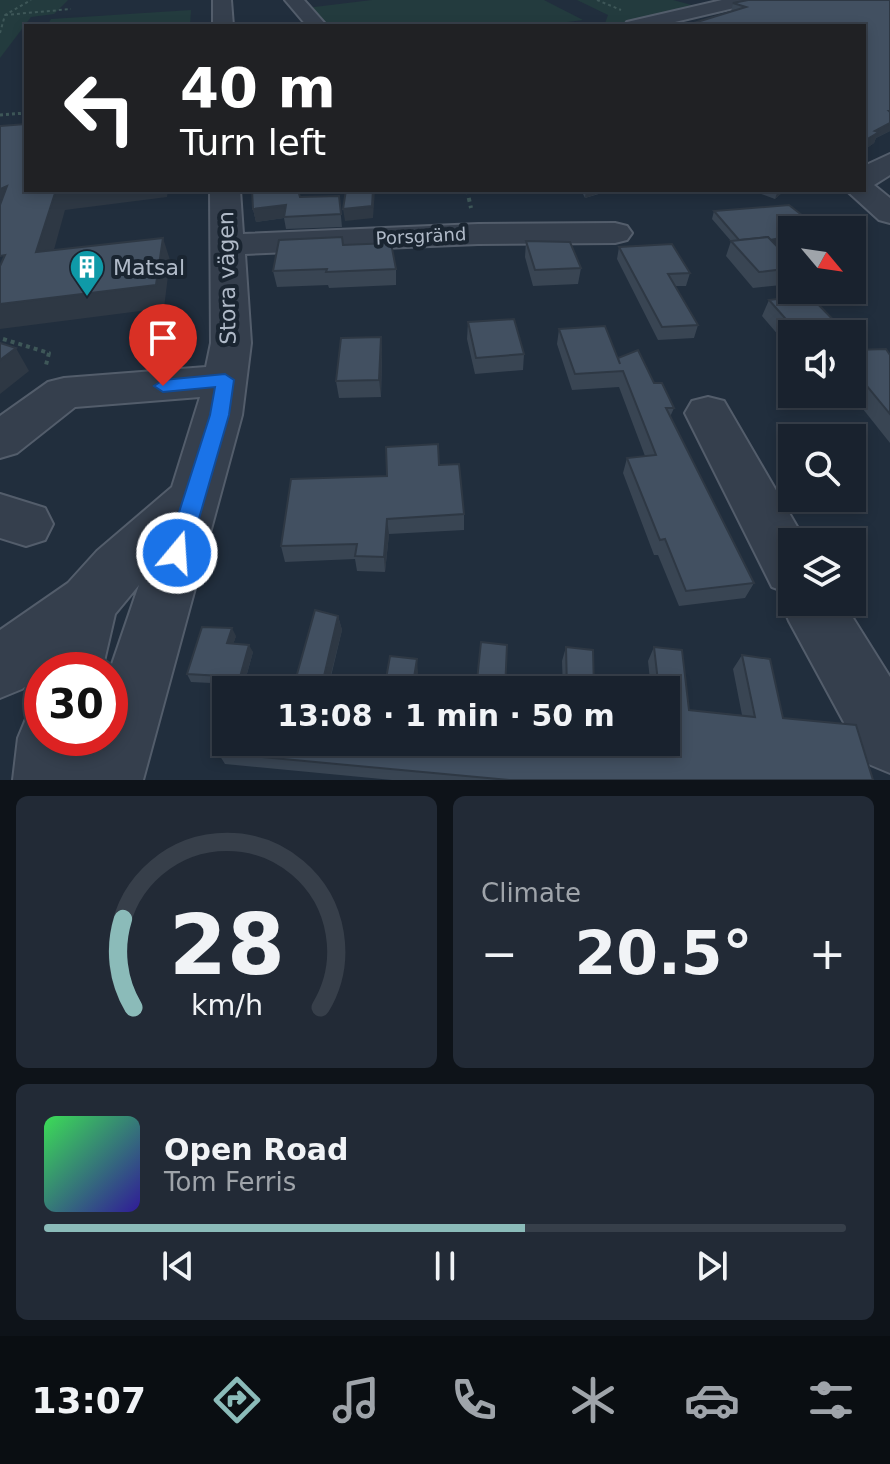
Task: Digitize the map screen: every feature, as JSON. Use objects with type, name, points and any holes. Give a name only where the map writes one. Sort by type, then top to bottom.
[{"type":"street","points":[[222,0],[223,24]]},
{"type":"street","points":[[294,0],[315,24]]},
{"type":"street","points":[[643,24],[745,0]]},
{"type":"street","points":[[866,178],[890,163]]},
{"type":"street","name":"Stora vägen","points":[[108,780],[196,495],[225,380],[231,343],[225,192]]},
{"type":"street","points":[[864,192],[890,213]]},
{"type":"street","name":"Porsgränd","points":[[227,245],[478,234],[615,233]]},
{"type":"street","points":[[0,440],[64,393],[225,380]]},
{"type":"street","points":[[708,413],[778,543]]},
{"type":"street","points":[[0,667],[89,602],[117,569],[196,495]]},
{"type":"street","points":[[75,652],[89,602]]},
{"type":"street","points":[[818,616],[890,739]]},
{"type":"street","points":[[48,780],[50,756]]},
{"type":"path","points":[[0,33],[5,15],[31,0]]},
{"type":"path","points":[[5,15],[71,9]]},
{"type":"path","points":[[0,115],[24,113]]},
{"type":"path","points":[[3,339],[49,353],[40,375]]},
{"type":"green space","points":[[0,0],[68,0],[54,14],[31,17],[0,58]]},
{"type":"green space","points":[[372,0],[544,0],[583,20],[552,24],[323,24],[306,8]]},
{"type":"green space","points":[[577,0],[673,0],[699,7],[605,24],[608,15]]},
{"type":"green space","points":[[191,10],[190,24],[48,24],[51,19]]},
{"type":"building","points":[[748,0],[890,0],[890,123],[866,140],[866,24],[691,24],[746,7],[733,3]]},
{"type":"building","points":[[24,124],[24,192],[55,192],[36,252],[163,238],[156,285],[0,304],[0,266],[5,255],[0,256],[0,205],[7,186],[0,189],[0,126]]},
{"type":"building","points":[[252,192],[299,192],[300,197],[339,196],[341,214],[284,217],[286,205],[253,209]]},
{"type":"building","points":[[346,192],[373,192],[372,206],[343,209]]},
{"type":"building","points":[[789,205],[803,216],[778,216],[778,239],[739,240],[714,211]]},
{"type":"building","points":[[342,237],[343,245],[391,243],[396,269],[273,271],[279,240]]},
{"type":"building","points":[[768,237],[778,247],[778,270],[759,272],[731,241]]},
{"type":"building","points":[[526,241],[570,242],[581,268],[535,270]]},
{"type":"building","points":[[672,244],[690,273],[668,274],[698,325],[662,327],[619,247]]},
{"type":"building","points":[[778,299],[778,304],[818,304],[833,320],[787,320],[769,300]]},
{"type":"building","points":[[514,319],[524,354],[476,358],[468,322]]},
{"type":"building","points":[[605,326],[620,364],[618,358],[638,350],[654,383],[662,383],[674,408],[666,408],[754,583],[686,591],[665,539],[660,540],[627,458],[656,455],[623,371],[575,374],[559,329]]},
{"type":"building","points":[[381,337],[379,380],[336,381],[341,338]]},
{"type":"building","points":[[0,343],[16,348],[0,360]]},
{"type":"building","points":[[886,349],[890,355],[890,414],[866,385],[866,350]]},
{"type":"building","points":[[438,444],[439,465],[459,464],[464,514],[387,519],[384,557],[355,556],[357,544],[281,546],[291,479],[387,476],[386,447]]},
{"type":"building","points":[[315,610],[338,616],[324,676],[297,676]]},
{"type":"building","points":[[202,627],[232,628],[227,643],[249,645],[240,676],[187,674]]},
{"type":"building","points":[[481,642],[507,645],[506,676],[477,676]]},
{"type":"building","points":[[566,647],[593,650],[594,676],[567,676]]},
{"type":"building","points":[[654,647],[682,650],[689,710],[755,717],[742,655],[770,659],[783,718],[856,725],[873,780],[509,780],[250,756],[680,756],[680,676],[657,676]]},
{"type":"building","points":[[390,656],[417,659],[414,676],[386,676]]},
{"type":"place","name":"Matsal","points":[[87,298]]},
{"type":"route","points":[[163,386],[225,380],[219,415],[177,553]]}]
